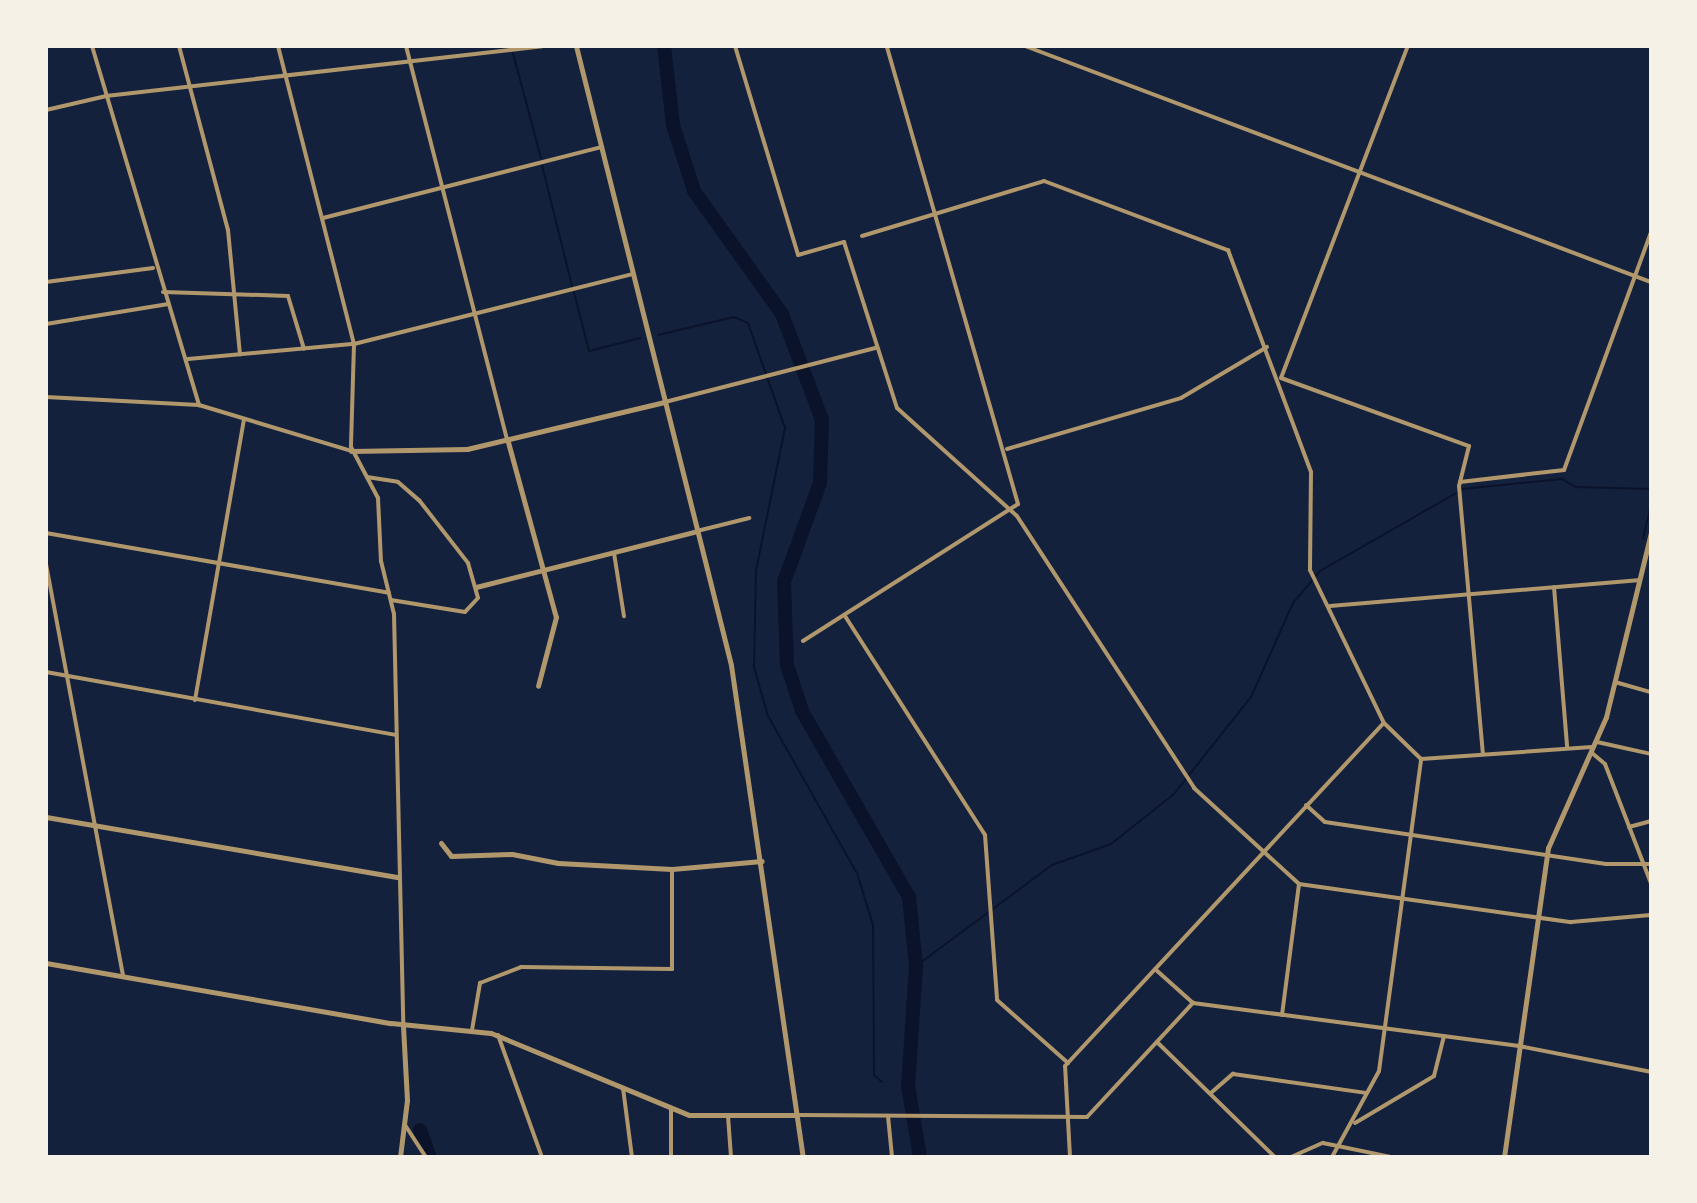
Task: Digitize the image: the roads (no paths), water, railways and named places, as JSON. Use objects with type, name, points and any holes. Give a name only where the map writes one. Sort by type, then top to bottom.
[{"type":"street","points":[[92,46],[153,268],[188,359],[199,405]]},
{"type":"street","points":[[179,46],[228,230],[240,354]]},
{"type":"street","points":[[278,46],[354,344],[351,451],[378,498],[391,600],[405,1125],[400,1157]]},
{"type":"street","points":[[406,46],[556,617],[538,686]]},
{"type":"street","points":[[46,110],[106,96],[542,46]]},
{"type":"street","points":[[576,46],[731,665],[803,1157]]},
{"type":"street","points":[[735,46],[798,255],[844,242],[876,348],[906,419],[1012,510],[1190,784],[1299,884],[1603,924],[1651,915]]},
{"type":"street","points":[[803,641],[1012,510],[1018,497],[1007,449],[887,46]]},
{"type":"street","points":[[1025,46],[1651,282]]},
{"type":"street","points":[[1281,378],[1408,46]]},
{"type":"street","points":[[323,218],[602,147]]},
{"type":"street","points":[[862,236],[1044,181],[1228,250],[1281,378],[1311,472],[1312,573],[1384,723],[1421,759],[1567,746],[1651,754]]},
{"type":"street","points":[[1460,484],[1564,470],[1651,232]]},
{"type":"street","points":[[46,282],[153,268]]},
{"type":"street","points":[[188,359],[354,344],[634,274]]},
{"type":"street","points":[[163,292],[235,289],[291,297],[304,349]]},
{"type":"street","points":[[46,324],[168,304]]},
{"type":"street","points":[[1007,449],[1181,398],[1267,347]]},
{"type":"street","points":[[46,397],[199,405],[351,451],[425,454],[508,442],[876,348]]},
{"type":"street","points":[[1281,378],[1469,446],[1460,493],[1483,753]]},
{"type":"street","points":[[195,700],[244,420]]},
{"type":"street","points":[[367,477],[398,482],[419,500],[468,563],[478,602],[469,612],[391,600]]},
{"type":"street","points":[[476,587],[749,518]]},
{"type":"street","points":[[1504,1157],[1547,851],[1594,747],[1615,682],[1651,532]]},
{"type":"street","points":[[46,533],[389,593]]},
{"type":"street","points":[[614,553],[624,616]]},
{"type":"street","points":[[46,564],[123,976]]},
{"type":"street","points":[[1330,606],[1638,580]]},
{"type":"street","points":[[1554,587],[1567,746]]},
{"type":"street","points":[[845,616],[985,835],[994,904],[997,1000],[1068,1063]]},
{"type":"street","points":[[46,672],[395,735]]},
{"type":"street","points":[[1615,682],[1651,692]]},
{"type":"street","points":[[1070,1157],[1066,1119],[1068,1063],[1384,723]]},
{"type":"street","points":[[1594,747],[1605,764],[1651,883]]},
{"type":"street","points":[[1332,1157],[1355,1123],[1379,1071],[1421,759]]},
{"type":"street","points":[[1306,805],[1325,822],[1651,864]]},
{"type":"street","points":[[46,817],[397,877]]},
{"type":"street","points":[[1629,827],[1651,821]]},
{"type":"street","points":[[441,843],[451,856],[672,869],[762,861]]},
{"type":"street","points":[[472,1030],[480,983],[521,967],[672,969],[672,869]]},
{"type":"street","points":[[1282,1015],[1299,884]]},
{"type":"street","points":[[46,963],[403,1025],[498,1034],[622,1085],[671,1109],[728,1115],[1066,1119],[1090,1115],[1193,1003]]},
{"type":"street","points":[[1155,969],[1193,1003],[1519,1046],[1651,1072]]},
{"type":"street","points":[[498,1034],[542,1157]]},
{"type":"street","points":[[1355,1123],[1434,1076],[1444,1036]]},
{"type":"street","points":[[1158,1043],[1212,1092],[1275,1157]]},
{"type":"street","points":[[1212,1092],[1233,1074],[1367,1093]]},
{"type":"street","points":[[622,1085],[632,1157]]},
{"type":"street","points":[[671,1109],[671,1157]]},
{"type":"street","points":[[728,1115],[731,1157]]},
{"type":"street","points":[[890,1116],[892,1157]]},
{"type":"street","points":[[405,1125],[426,1157]]},
{"type":"street","points":[[1291,1157],[1320,1143],[1391,1157]]},
{"type":"waterway","points":[[664,46],[673,125],[694,191],[782,314],[822,420],[820,483],[784,582],[787,665],[802,711],[909,897],[916,966],[908,1086],[920,1157]]},
{"type":"waterway","points":[[513,53],[541,158]]},
{"type":"waterway","points":[[542,165],[572,286]]},
{"type":"waterway","points":[[574,292],[589,351],[640,338]]},
{"type":"waterway","points":[[658,335],[734,317],[748,323],[785,428],[756,571],[754,667],[768,716],[857,873],[873,925],[874,1075],[882,1082]]},
{"type":"waterway","points":[[916,966],[1052,865],[1111,844],[1174,794],[1251,697],[1293,603],[1320,571],[1463,489],[1562,479],[1576,487],[1651,489]]},
{"type":"waterway","points":[[1643,539],[1651,504]]},
{"type":"waterway","points":[[902,1084],[908,1086]]},
{"type":"waterway","points":[[420,1130],[430,1157]]}]
